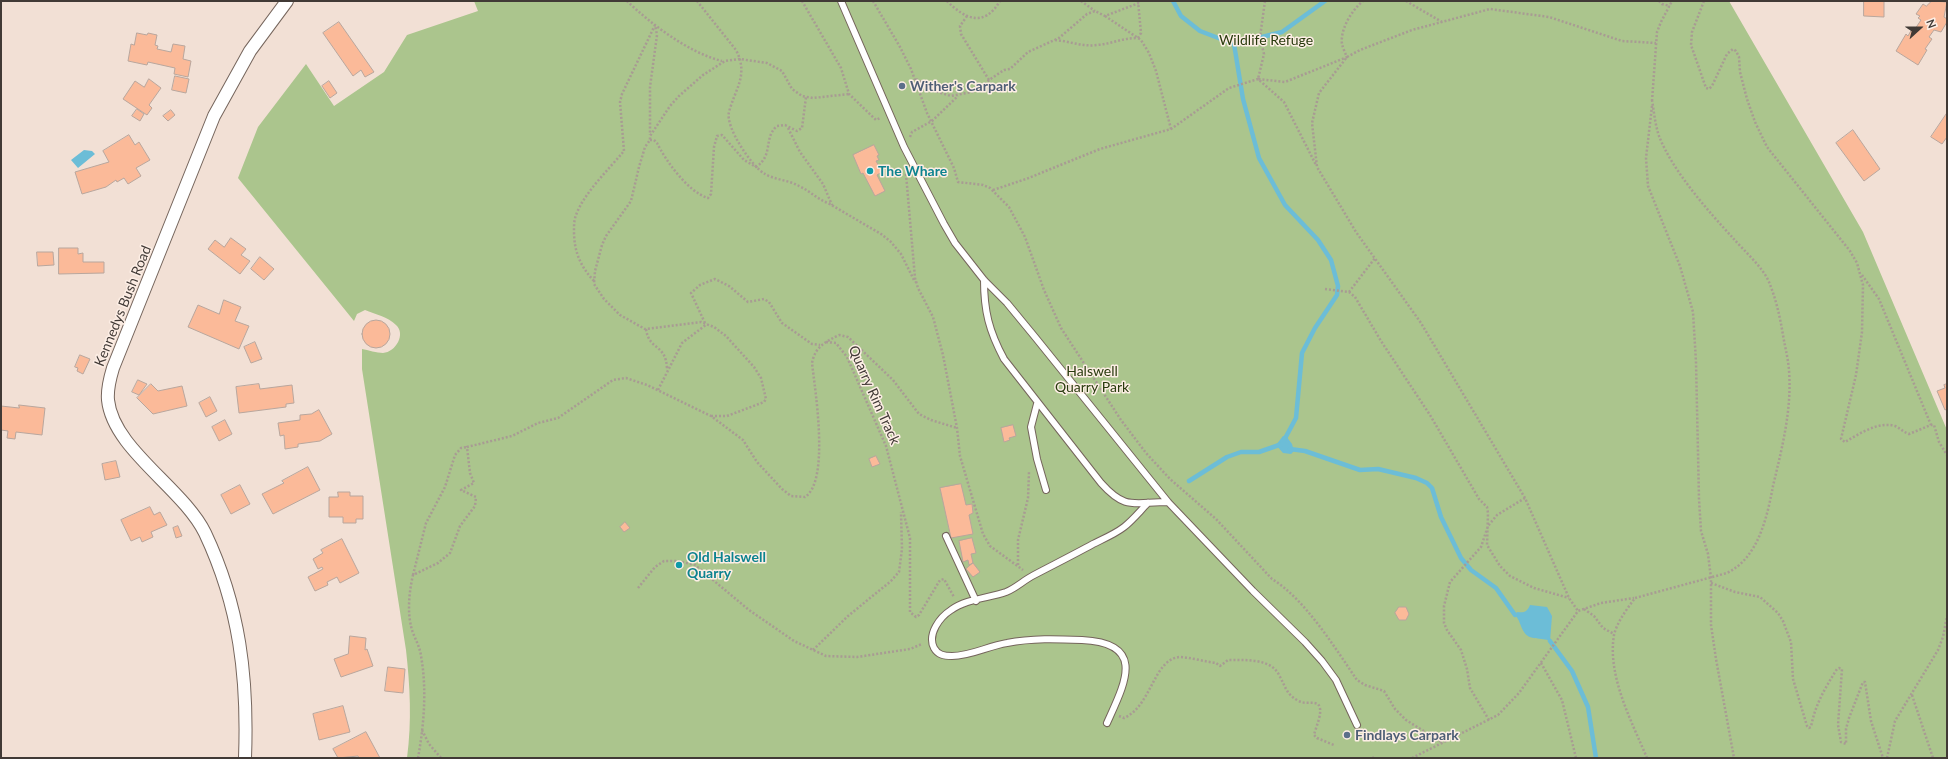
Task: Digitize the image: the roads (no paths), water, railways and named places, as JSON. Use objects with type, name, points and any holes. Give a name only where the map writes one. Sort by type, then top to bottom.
[{"type":"street","name":"Kennedys Bush Road","points":[[244,758],[246,698],[242,652],[233,614],[216,559],[204,532],[191,512],[122,436],[111,417],[107,398],[113,368],[214,116],[250,51],[287,1]]},
{"type":"lane","points":[[841,1],[904,147],[950,234],[984,280],[1011,309],[1168,502],[1322,661],[1336,680],[1357,725]]},
{"type":"lane","points":[[984,280],[984,306],[995,344],[1004,359],[1037,404],[1112,495],[1128,503],[1168,502]]},
{"type":"lane","points":[[1037,404],[1031,427],[1046,490]]},
{"type":"lane","points":[[1107,723],[1125,680],[1126,669],[1120,651],[1108,643],[1066,639],[1026,640],[1007,642],[964,655],[943,656],[937,652],[932,641],[932,634],[937,624],[951,609],[1007,592],[1032,576],[1124,527],[1148,503]]},
{"type":"lane","points":[[946,536],[976,601]]},
{"type":"water","points":[[84,150],[92,151],[95,154],[78,168],[71,160]]},
{"type":"water","points":[[1283,436],[1286,436],[1292,444],[1294,451],[1291,454],[1283,453],[1276,445]]},
{"type":"water","points":[[1530,605],[1547,607],[1552,616],[1550,641],[1529,637],[1523,630],[1515,615],[1517,612],[1525,612]]},
{"type":"waterway","points":[[1173,1],[1181,16],[1200,31],[1234,44]]},
{"type":"waterway","points":[[1189,481],[1227,457],[1241,452],[1259,452],[1282,444],[1296,418],[1302,353],[1315,328],[1337,295],[1338,286],[1331,260],[1318,240],[1285,205],[1259,158],[1243,99],[1234,44],[1282,32],[1325,1]]},
{"type":"waterway","points":[[1290,449],[1305,451],[1360,470],[1378,469],[1416,478],[1427,483],[1432,488],[1441,517],[1461,558],[1471,570],[1496,588],[1515,615]]},
{"type":"waterway","points":[[1550,641],[1572,671],[1588,707],[1596,758]]},
{"type":"place","name":"Wither's Carpark","points":[[902,86]]},
{"type":"place","name":"The Whare","points":[[870,171]]},
{"type":"place","name":"Old Halswell Quarry","points":[[679,565]]},
{"type":"place","name":"Findlays Carpark","points":[[1347,735]]},
{"type":"park label","name":"Wildlife Refuge","points":[[1266,40]]},
{"type":"park label","name":"Halswell Quarry Park","points":[[1092,380]]}]
